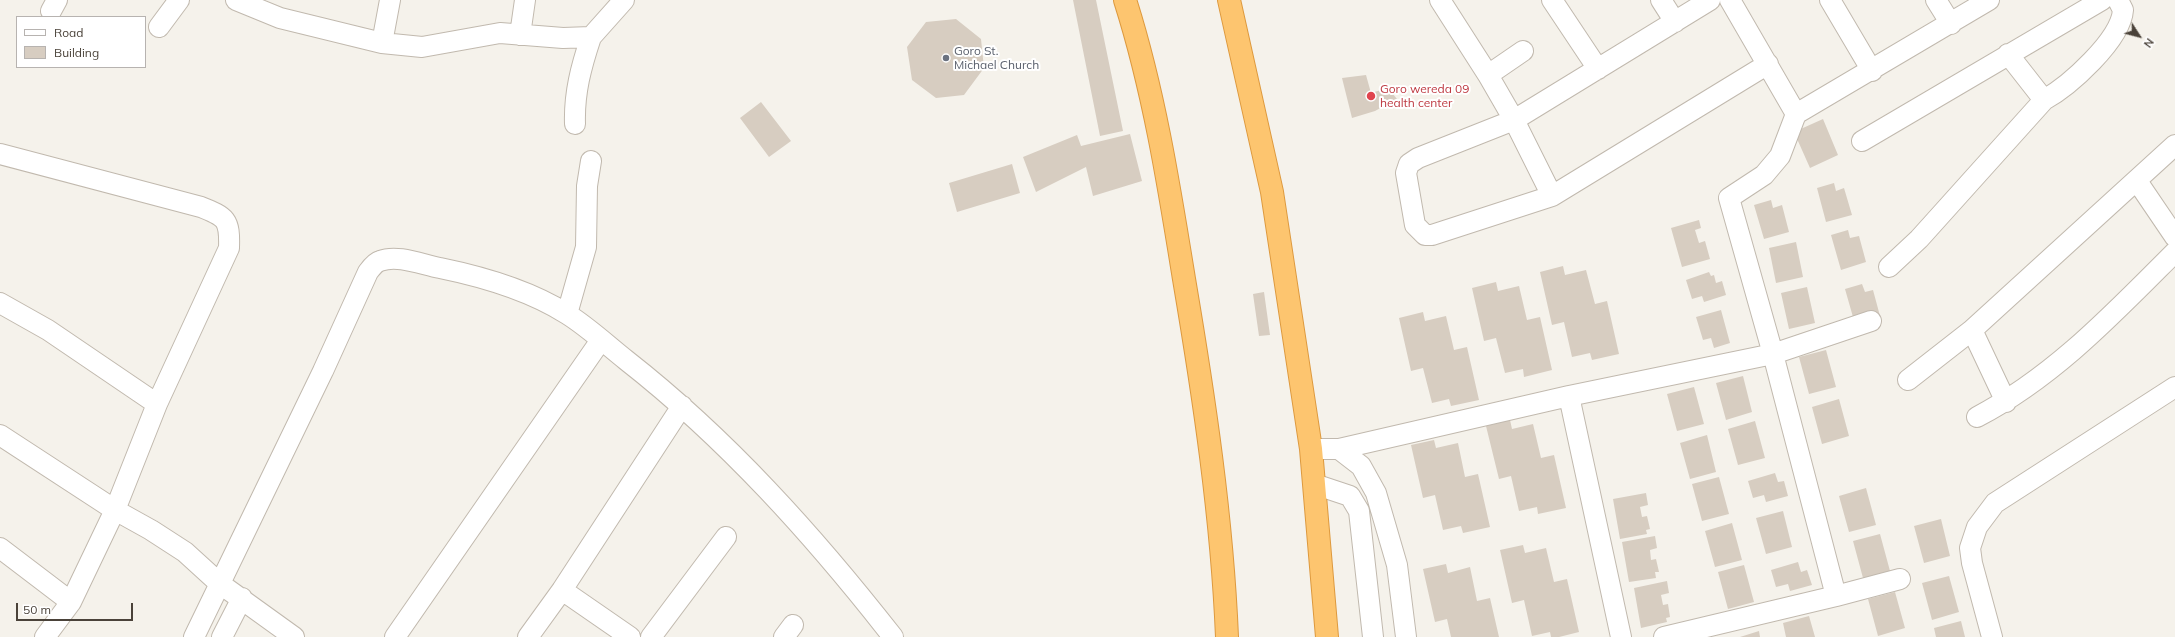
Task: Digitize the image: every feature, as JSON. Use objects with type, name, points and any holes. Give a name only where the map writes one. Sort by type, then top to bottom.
[{"type":"highway","points":[[1124,0],[1155,116],[1195,344],[1224,570],[1227,637]]},
{"type":"highway","points":[[1229,0],[1272,192],[1311,449],[1327,637]]},
{"type":"street","points":[[159,27],[179,0]]},
{"type":"street","points":[[236,0],[280,18],[382,43],[422,47],[500,33],[563,38],[591,37]]},
{"type":"street","points":[[382,43],[390,0]]},
{"type":"street","points":[[520,35],[525,0]]},
{"type":"street","points":[[575,124],[576,87],[591,37],[624,0]]},
{"type":"street","points":[[1440,0],[1488,75],[1514,120],[1552,196]]},
{"type":"street","points":[[1552,0],[1598,69]]},
{"type":"street","points":[[1661,0],[1675,22]]},
{"type":"street","points":[[1710,0],[1514,120],[1418,158],[1409,164],[1406,173],[1415,225],[1425,236],[1432,235],[1552,196],[1768,64]]},
{"type":"street","points":[[1730,0],[1796,114]]},
{"type":"street","points":[[1830,0],[1872,71]]},
{"type":"street","points":[[1936,0],[1951,24]]},
{"type":"street","points":[[1836,596],[1773,354],[1729,198],[1764,175],[1780,156],[1796,114],[1872,71],[1989,0]]},
{"type":"street","points":[[1862,141],[2102,0]]},
{"type":"street","points":[[1889,267],[1919,239],[2044,100],[2060,91],[2094,60],[2120,26],[2124,10],[2118,0]]},
{"type":"street","points":[[1488,75],[1523,51]]},
{"type":"street","points":[[2008,54],[2044,100]]},
{"type":"street","points":[[1908,380],[1972,330],[2175,145]]},
{"type":"street","points":[[0,154],[201,207],[222,216],[230,230],[229,248],[157,404],[115,510],[71,602],[45,637]]},
{"type":"street","points":[[567,314],[586,247],[587,186],[591,161]]},
{"type":"street","points":[[2137,181],[2175,237]]},
{"type":"street","points":[[1977,417],[2006,402],[2041,378],[2105,322],[2175,252]]},
{"type":"street","points":[[194,637],[323,371],[368,272],[380,261],[396,259],[474,275],[522,291],[567,314],[682,406],[770,492],[846,578],[893,637]]},
{"type":"street","points":[[0,303],[48,330],[157,404]]},
{"type":"street","points":[[1311,449],[1339,449],[1569,396],[1773,354],[1872,321]]},
{"type":"street","points":[[1972,330],[2006,402]]},
{"type":"street","points":[[395,637],[601,340]]},
{"type":"street","points":[[1992,637],[1972,563],[1970,548],[1977,527],[1996,504],[2175,387]]},
{"type":"street","points":[[1569,396],[1621,637]]},
{"type":"street","points":[[528,637],[562,590],[682,406]]},
{"type":"street","points":[[0,435],[115,510],[151,530],[184,552],[219,583],[242,598],[294,637]]},
{"type":"street","points":[[1339,449],[1361,466],[1376,493],[1397,566],[1406,637]]},
{"type":"street","points":[[1314,484],[1350,496],[1359,511],[1373,637]]},
{"type":"street","points":[[651,637],[726,537]]},
{"type":"street","points":[[0,548],[71,602]]},
{"type":"street","points":[[1664,637],[1836,596],[1900,579]]},
{"type":"street","points":[[562,590],[630,637]]},
{"type":"street","points":[[222,637],[242,598]]},
{"type":"building","points":[[1073,0],[1096,0],[1123,131],[1100,136]]},
{"type":"building","name":"Goro St. Michael Church","points":[[956,19],[981,39],[984,68],[964,95],[936,98],[912,80],[907,47],[926,22]]},
{"type":"building","name":"Goro wereda 09 health center","points":[[1366,75],[1371,93],[1388,88],[1397,99],[1375,111],[1352,118],[1342,78]]},
{"type":"building","points":[[761,102],[791,141],[769,157],[740,118]]},
{"type":"building","points":[[1823,119],[1838,155],[1810,168],[1794,132]]},
{"type":"building","points":[[1130,134],[1142,181],[1093,196],[1086,167],[1036,192],[1023,157],[1077,135],[1081,146]]},
{"type":"building","points":[[1012,164],[1020,193],[957,212],[949,183]]},
{"type":"building","points":[[1834,183],[1836,191],[1844,188],[1852,215],[1826,222],[1817,188]]},
{"type":"building","points":[[1771,200],[1773,208],[1782,205],[1789,232],[1764,239],[1754,205]]},
{"type":"building","points":[[1699,220],[1701,228],[1695,230],[1699,243],[1705,241],[1710,259],[1682,267],[1671,228]]},
{"type":"building","points":[[1848,230],[1850,238],[1859,236],[1866,262],[1841,270],[1831,235]]},
{"type":"building","points":[[1796,242],[1803,277],[1776,283],[1769,248]]},
{"type":"building","points":[[1563,266],[1565,275],[1586,270],[1595,304],[1607,301],[1619,354],[1592,360],[1590,353],[1572,357],[1564,322],[1552,325],[1540,272]]},
{"type":"building","points":[[1709,272],[1711,276],[1714,275],[1716,283],[1722,281],[1726,295],[1704,302],[1702,296],[1692,299],[1686,280]]},
{"type":"building","points":[[1496,282],[1498,291],[1519,286],[1527,320],[1540,317],[1552,370],[1524,377],[1523,369],[1505,373],[1496,338],[1484,341],[1472,288]]},
{"type":"building","points":[[1862,284],[1865,292],[1873,290],[1880,316],[1855,324],[1845,289]]},
{"type":"building","points":[[1807,287],[1815,323],[1789,329],[1781,293]]},
{"type":"building","points":[[1264,292],[1270,335],[1259,336],[1253,294]]},
{"type":"building","points":[[1721,310],[1730,343],[1714,348],[1711,338],[1703,340],[1696,317]]},
{"type":"building","points":[[1423,312],[1425,321],[1446,316],[1454,350],[1467,347],[1479,400],[1451,406],[1449,399],[1432,403],[1423,368],[1411,371],[1399,318]]},
{"type":"building","points":[[1826,350],[1836,387],[1809,394],[1799,357]]},
{"type":"building","points":[[1743,376],[1752,412],[1726,420],[1716,383]]},
{"type":"building","points":[[1694,387],[1704,424],[1677,431],[1667,394]]},
{"type":"building","points":[[1839,399],[1849,436],[1822,444],[1812,407]]},
{"type":"building","points":[[1510,420],[1512,429],[1533,424],[1541,458],[1554,455],[1566,508],[1538,514],[1537,507],[1519,511],[1511,476],[1499,479],[1486,426]]},
{"type":"building","points":[[1755,421],[1765,458],[1738,465],[1728,429]]},
{"type":"building","points":[[1707,435],[1716,472],[1690,479],[1680,443]]},
{"type":"building","points":[[1434,440],[1436,448],[1458,443],[1465,477],[1478,474],[1490,527],[1463,533],[1461,526],[1443,530],[1435,495],[1423,498],[1411,445]]},
{"type":"building","points":[[1775,473],[1778,482],[1784,481],[1788,496],[1766,502],[1764,495],[1753,498],[1748,481]]},
{"type":"building","points":[[1719,477],[1729,514],[1702,521],[1692,484]]},
{"type":"building","points":[[1866,488],[1876,525],[1849,532],[1839,496]]},
{"type":"building","points":[[1646,493],[1648,505],[1640,507],[1642,517],[1647,516],[1650,529],[1646,530],[1647,534],[1620,539],[1613,499]]},
{"type":"building","points":[[1783,511],[1792,547],[1766,554],[1756,518]]},
{"type":"building","points":[[1941,519],[1950,556],[1924,563],[1914,526]]},
{"type":"building","points":[[1732,523],[1742,560],[1715,567],[1705,531]]},
{"type":"building","points":[[1880,534],[1890,571],[1863,578],[1853,541]]},
{"type":"building","points":[[1655,536],[1657,548],[1650,550],[1651,560],[1656,559],[1659,572],[1655,572],[1656,578],[1629,582],[1622,542]]},
{"type":"building","points":[[1523,545],[1525,553],[1546,548],[1554,582],[1567,579],[1579,632],[1559,637],[1551,637],[1550,632],[1532,636],[1524,600],[1512,603],[1500,550]]},
{"type":"building","points":[[1798,562],[1801,572],[1807,570],[1812,585],[1790,591],[1788,584],[1776,587],[1771,570]]},
{"type":"building","points":[[1446,564],[1448,573],[1470,567],[1477,601],[1490,598],[1499,637],[1451,637],[1447,619],[1435,622],[1423,569]]},
{"type":"building","points":[[1744,565],[1754,602],[1728,609],[1718,572]]},
{"type":"building","points":[[1949,576],[1959,612],[1932,620],[1922,583]]},
{"type":"building","points":[[1667,581],[1669,593],[1661,595],[1663,605],[1668,604],[1670,617],[1666,618],[1667,622],[1641,628],[1634,588]]},
{"type":"building","points":[[1895,592],[1905,628],[1878,636],[1868,599]]},
{"type":"building","points":[[1809,616],[1815,637],[1786,637],[1783,623]]},
{"type":"building","points":[[1961,621],[1965,637],[1936,637],[1934,628]]},
{"type":"building","points":[[1759,631],[1760,637],[1740,637]]},
{"type":"place","name":"Goro St. Michael Church","points":[[946,58]]},
{"type":"place","name":"Goro wereda 09 health center","points":[[1371,96]]}]
